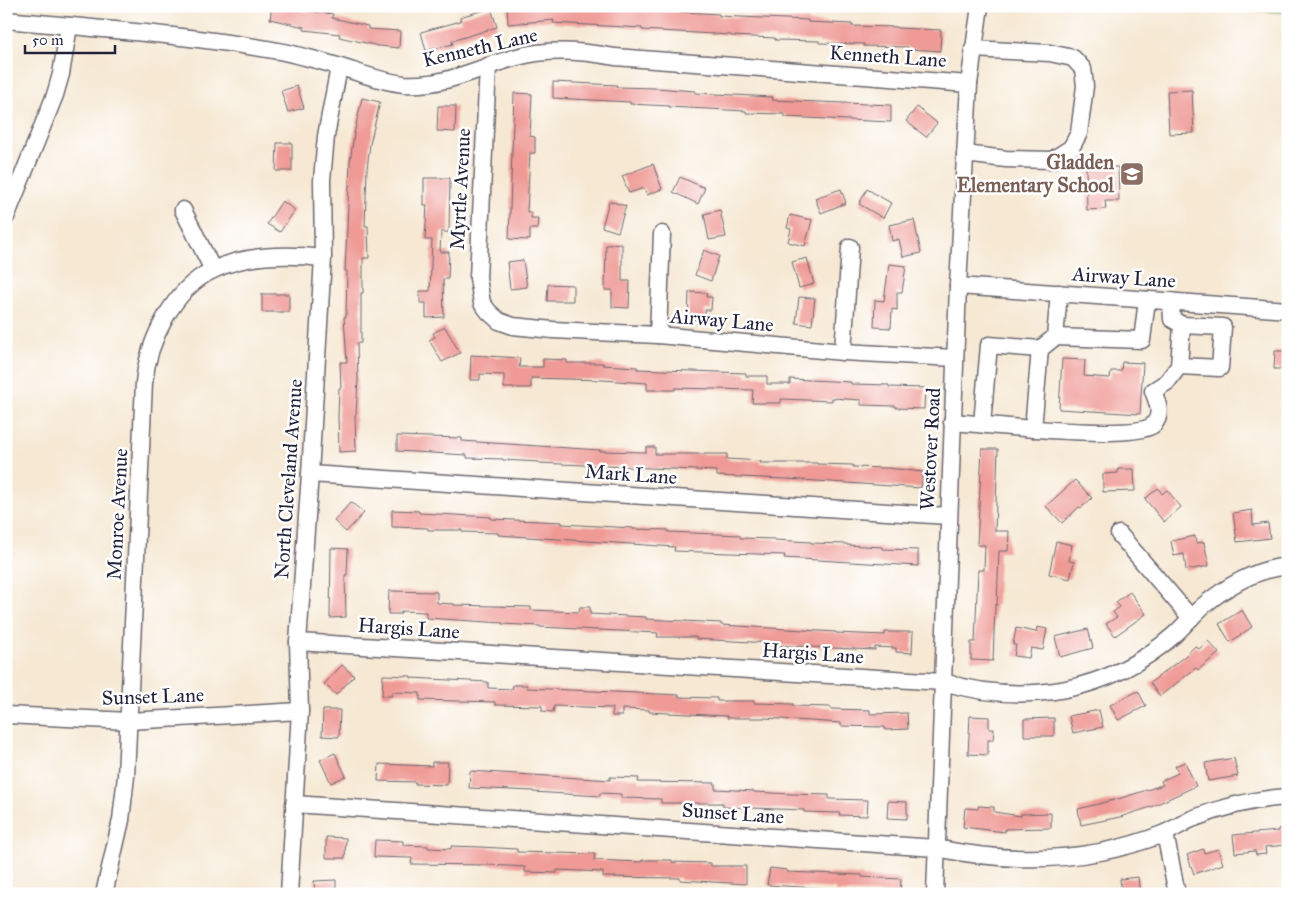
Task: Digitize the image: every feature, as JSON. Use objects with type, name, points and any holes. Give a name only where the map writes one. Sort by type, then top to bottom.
[{"type":"street","name":"Westover Road","points":[[935,894],[958,286],[969,84],[980,6]]},
{"type":"street","name":"Kenneth Lane","points":[[6,20],[152,33],[234,44],[286,53],[380,80],[415,84],[461,77],[519,56],[566,51],[615,57],[969,84]]},
{"type":"street","points":[[6,217],[55,95],[61,74],[69,26]]},
{"type":"street","points":[[965,154],[1006,159],[1052,160],[1071,148],[1079,133],[1085,86],[1083,69],[1074,58],[1050,53],[973,50]]},
{"type":"street","name":"Myrtle Avenue","points":[[488,66],[478,278],[482,303],[489,312]]},
{"type":"street","name":"North Cleveland Avenue","points":[[289,894],[300,711],[298,642],[323,258],[321,213],[324,163],[326,136],[339,67]]},
{"type":"street","points":[[183,210],[213,270]]},
{"type":"street","points":[[658,335],[662,234]]},
{"type":"street","points":[[843,352],[850,247]]},
{"type":"street","name":"Monroe Avenue","points":[[104,894],[121,820],[126,776],[145,373],[150,351],[157,331],[180,296],[213,270],[250,259],[272,256],[297,255],[323,258]]},
{"type":"street","name":"Airway Lane","points":[[958,286],[1288,310]]},
{"type":"street","points":[[1055,337],[1059,293]]},
{"type":"street","points":[[982,424],[989,345],[1040,349],[1055,337],[1142,340],[1147,300]]},
{"type":"street","points":[[1171,301],[1172,319],[1182,325],[1223,327],[1220,368],[1179,366]]},
{"type":"street","name":"Airway Lane","points":[[489,312],[499,321],[513,326],[553,330],[658,335],[843,352],[955,358]]},
{"type":"street","points":[[952,422],[1033,429],[1124,432],[1142,430],[1154,424],[1158,416],[1159,407],[1153,391],[1168,382],[1179,366],[1182,325]]},
{"type":"street","points":[[1033,429],[1040,349]]},
{"type":"street","name":"Mark Lane","points":[[310,474],[948,516]]},
{"type":"street","points":[[1119,534],[1191,618]]},
{"type":"street","name":"Hargis Lane","points":[[298,642],[943,682],[980,691],[1037,694],[1085,685],[1108,676],[1145,657],[1174,636],[1191,618],[1220,593],[1240,581],[1261,572],[1288,566]]},
{"type":"street","name":"Sunset Lane","points":[[6,714],[129,721],[300,711]]},
{"type":"street","name":"Sunset Lane","points":[[294,804],[936,848],[969,855],[1028,859],[1060,858],[1125,846],[1166,833],[1190,820],[1216,810],[1248,802],[1288,797]]},
{"type":"street","points":[[1166,833],[1177,894]]},
{"type":"green space","points":[[1176,6],[1288,6],[1288,13]]},
{"type":"building","points":[[272,6],[289,6],[299,8],[298,10],[333,14],[332,18],[368,26],[368,29],[400,31],[399,48],[379,46],[339,37],[340,34],[304,30],[304,27],[270,19]]},
{"type":"building","points":[[507,6],[631,7],[631,9],[719,14],[719,16],[808,20],[808,22],[852,24],[852,26],[941,30],[940,51],[908,49],[908,47],[819,43],[819,41],[775,40],[775,38],[553,23],[554,20],[508,24]]},
{"type":"building","points":[[491,8],[497,27],[452,41],[453,44],[426,51],[421,32],[461,21],[460,17]]},
{"type":"building","points":[[553,82],[773,97],[772,100],[891,105],[891,122],[785,117],[785,114],[746,113],[746,111],[553,98]]},
{"type":"building","points":[[297,86],[304,108],[288,112],[281,91]]},
{"type":"building","points":[[1192,90],[1194,133],[1169,134],[1167,91]]},
{"type":"building","points":[[514,93],[532,94],[530,136],[535,137],[535,153],[530,153],[527,212],[531,212],[531,218],[538,218],[537,229],[530,229],[530,240],[509,239]]},
{"type":"building","points":[[362,98],[380,102],[370,144],[367,169],[365,226],[368,226],[369,258],[363,258],[361,343],[357,343],[356,451],[339,452],[340,362],[347,362],[344,317],[346,317],[347,271],[345,271],[350,162]]},
{"type":"building","points":[[438,106],[456,106],[455,132],[437,131]]},
{"type":"building","points":[[917,107],[937,123],[926,137],[906,121]]},
{"type":"building","points":[[277,143],[292,143],[292,171],[276,171]]},
{"type":"building","points":[[653,164],[662,189],[647,195],[644,188],[629,193],[622,176]]},
{"type":"building","points":[[1118,167],[1119,201],[1105,201],[1106,209],[1087,210],[1086,168]]},
{"type":"building","points":[[680,177],[705,188],[698,204],[673,192]]},
{"type":"building","points":[[424,178],[450,178],[449,232],[441,232],[440,252],[449,252],[448,279],[443,279],[444,317],[426,318],[426,303],[420,303],[420,291],[430,291],[432,240],[425,240],[427,205],[424,205]]},
{"type":"building","points":[[841,189],[846,203],[821,213],[815,198]]},
{"type":"building","points":[[867,189],[891,203],[883,218],[859,204]]},
{"type":"building","points":[[282,201],[295,210],[280,232],[267,224]]},
{"type":"building","points":[[609,201],[626,206],[618,232],[602,227]]},
{"type":"building","points":[[720,210],[726,237],[709,240],[704,214]]},
{"type":"building","points":[[790,215],[812,220],[805,246],[788,242],[791,229],[787,228]]},
{"type":"building","points":[[914,220],[921,253],[903,257],[899,239],[892,241],[889,225]]},
{"type":"building","points":[[622,244],[622,281],[630,281],[629,308],[612,307],[612,290],[605,290],[606,245]]},
{"type":"building","points":[[704,250],[719,256],[711,281],[695,275]]},
{"type":"building","points":[[807,258],[814,284],[799,288],[792,262]]},
{"type":"building","points":[[523,260],[527,287],[510,289],[507,262]]},
{"type":"building","points":[[889,264],[906,266],[902,292],[897,292],[897,310],[892,309],[891,328],[874,327],[875,300],[884,301]]},
{"type":"building","points":[[548,284],[573,285],[573,301],[547,301]]},
{"type":"building","points":[[689,292],[707,293],[706,297],[712,297],[711,310],[705,310],[705,320],[688,319]]},
{"type":"building","points":[[262,294],[289,294],[289,312],[262,312]]},
{"type":"building","points":[[799,297],[815,298],[812,325],[796,323]]},
{"type":"building","points":[[445,327],[460,353],[442,362],[429,340],[435,337],[433,333]]},
{"type":"building","points":[[1275,351],[1288,351],[1288,369],[1274,369]]},
{"type":"building","points":[[471,355],[520,358],[519,367],[543,367],[543,359],[567,360],[567,363],[603,363],[603,365],[637,367],[637,369],[746,373],[746,376],[767,376],[767,384],[790,384],[790,379],[925,388],[924,409],[861,405],[861,400],[832,398],[832,401],[781,399],[781,403],[752,403],[753,390],[675,388],[675,390],[647,390],[647,383],[602,380],[531,378],[531,388],[504,388],[504,375],[480,374],[480,380],[470,380]]},
{"type":"building","points":[[1062,359],[1085,360],[1084,376],[1110,378],[1111,371],[1121,371],[1122,362],[1143,363],[1140,414],[1059,409]]},
{"type":"building","points":[[397,436],[462,438],[462,441],[599,451],[646,452],[646,447],[655,447],[655,454],[727,454],[727,459],[761,461],[760,463],[817,463],[923,472],[921,488],[717,476],[717,471],[539,463],[467,458],[467,455],[397,451]]},
{"type":"building","points":[[982,449],[998,449],[995,531],[1009,531],[1008,551],[999,551],[993,661],[971,660],[971,642],[975,642],[978,570],[984,570],[985,545],[977,545]]},
{"type":"building","points":[[1118,469],[1134,469],[1135,491],[1103,492],[1103,474],[1118,473]]},
{"type":"building","points":[[1075,480],[1092,498],[1062,523],[1046,506]]},
{"type":"building","points":[[1158,488],[1162,494],[1167,490],[1181,507],[1164,522],[1145,499]]},
{"type":"building","points":[[351,502],[364,513],[346,532],[334,521]]},
{"type":"building","points":[[392,510],[491,517],[491,519],[668,530],[668,532],[740,535],[740,538],[847,544],[882,547],[882,549],[918,550],[918,566],[784,558],[785,555],[674,551],[675,547],[498,535],[498,533],[462,532],[462,530],[392,527]]},
{"type":"building","points":[[1252,510],[1253,525],[1268,523],[1270,538],[1237,542],[1233,513]]},
{"type":"building","points":[[1195,536],[1196,543],[1204,542],[1209,566],[1186,570],[1184,554],[1174,556],[1171,541]]},
{"type":"building","points":[[1056,541],[1072,545],[1069,561],[1074,562],[1070,579],[1049,574]]},
{"type":"building","points":[[331,548],[348,549],[347,575],[345,575],[346,617],[330,618]]},
{"type":"building","points":[[389,591],[437,592],[437,603],[454,605],[531,607],[531,610],[579,612],[580,607],[590,607],[590,614],[721,623],[721,625],[885,635],[885,632],[913,632],[912,653],[896,652],[896,648],[875,647],[875,650],[770,645],[770,643],[696,639],[696,637],[657,637],[658,633],[540,627],[426,618],[426,612],[401,611],[401,614],[388,614]]},
{"type":"building","points":[[1130,592],[1146,614],[1115,636],[1106,624],[1117,617],[1113,612],[1120,607],[1116,602]]},
{"type":"building","points":[[1242,610],[1252,627],[1230,642],[1219,624]]},
{"type":"building","points":[[1037,627],[1047,629],[1043,650],[1031,648],[1029,658],[1014,656],[1016,645],[1013,645],[1016,628],[1036,632]]},
{"type":"building","points":[[1088,629],[1093,648],[1060,657],[1055,637]]},
{"type":"building","points":[[1208,641],[1219,653],[1160,696],[1150,683],[1195,646],[1199,649]]},
{"type":"building","points":[[342,665],[354,676],[336,695],[324,684]]},
{"type":"building","points":[[383,675],[488,682],[488,688],[512,689],[513,685],[527,685],[527,688],[679,695],[679,697],[717,698],[717,701],[754,701],[754,703],[831,707],[831,709],[870,710],[870,714],[907,713],[908,729],[885,730],[885,727],[841,726],[841,723],[765,718],[727,718],[727,716],[649,712],[649,710],[622,709],[622,716],[612,716],[613,708],[554,706],[553,712],[542,711],[542,706],[495,705],[495,702],[420,700],[420,693],[392,692],[392,696],[382,696]]},
{"type":"building","points":[[1138,691],[1146,706],[1118,720],[1110,705]]},
{"type":"building","points":[[323,710],[340,710],[339,737],[322,736]]},
{"type":"building","points":[[1099,710],[1103,727],[1073,733],[1069,716]]},
{"type":"building","points":[[970,716],[989,717],[989,729],[994,729],[993,740],[988,740],[988,755],[968,754]]},
{"type":"building","points":[[1054,718],[1054,736],[1024,736],[1024,719]]},
{"type":"building","points":[[335,753],[346,776],[331,783],[320,760]]},
{"type":"building","points":[[1234,758],[1238,776],[1208,781],[1205,763]]},
{"type":"building","points":[[432,762],[448,762],[447,785],[378,781],[379,764],[432,766]]},
{"type":"building","points":[[1185,762],[1196,786],[1151,807],[1120,817],[1081,825],[1078,809],[1163,785],[1161,781],[1178,773],[1175,766]]},
{"type":"building","points":[[470,771],[610,780],[610,777],[639,778],[638,782],[715,783],[715,789],[829,795],[829,799],[868,800],[867,816],[804,812],[804,810],[723,807],[723,803],[661,803],[661,799],[621,798],[621,794],[600,793],[600,796],[469,788]]},
{"type":"building","points":[[888,801],[907,802],[907,819],[887,818]]},
{"type":"building","points":[[978,806],[994,807],[994,812],[1021,816],[1021,814],[1051,813],[1051,828],[1005,829],[1005,832],[963,827],[965,808],[978,809]]},
{"type":"building","points":[[1288,828],[1288,845],[1265,847],[1266,854],[1256,855],[1255,851],[1235,853],[1233,835],[1278,831],[1278,829]]},
{"type":"building","points":[[326,837],[346,838],[345,858],[326,858]]},
{"type":"building","points":[[375,840],[403,841],[403,845],[428,846],[428,848],[451,849],[451,846],[480,847],[517,849],[517,852],[595,854],[594,860],[641,862],[642,860],[672,860],[672,862],[711,863],[711,866],[746,866],[746,884],[680,880],[680,878],[603,877],[603,872],[557,870],[557,873],[525,872],[525,867],[411,864],[412,858],[374,857]]},
{"type":"building","points":[[1203,849],[1204,853],[1218,849],[1223,864],[1194,874],[1187,855]]},
{"type":"building","points":[[770,868],[787,870],[787,872],[862,875],[862,877],[901,879],[900,894],[835,892],[835,889],[767,885]]},
{"type":"building","points":[[1138,877],[1140,894],[1122,894],[1120,879]]},
{"type":"building","points":[[336,880],[336,894],[315,894],[314,881]]},
{"type":"place","name":"Gladden Elementary School","points":[[1132,174]]}]
